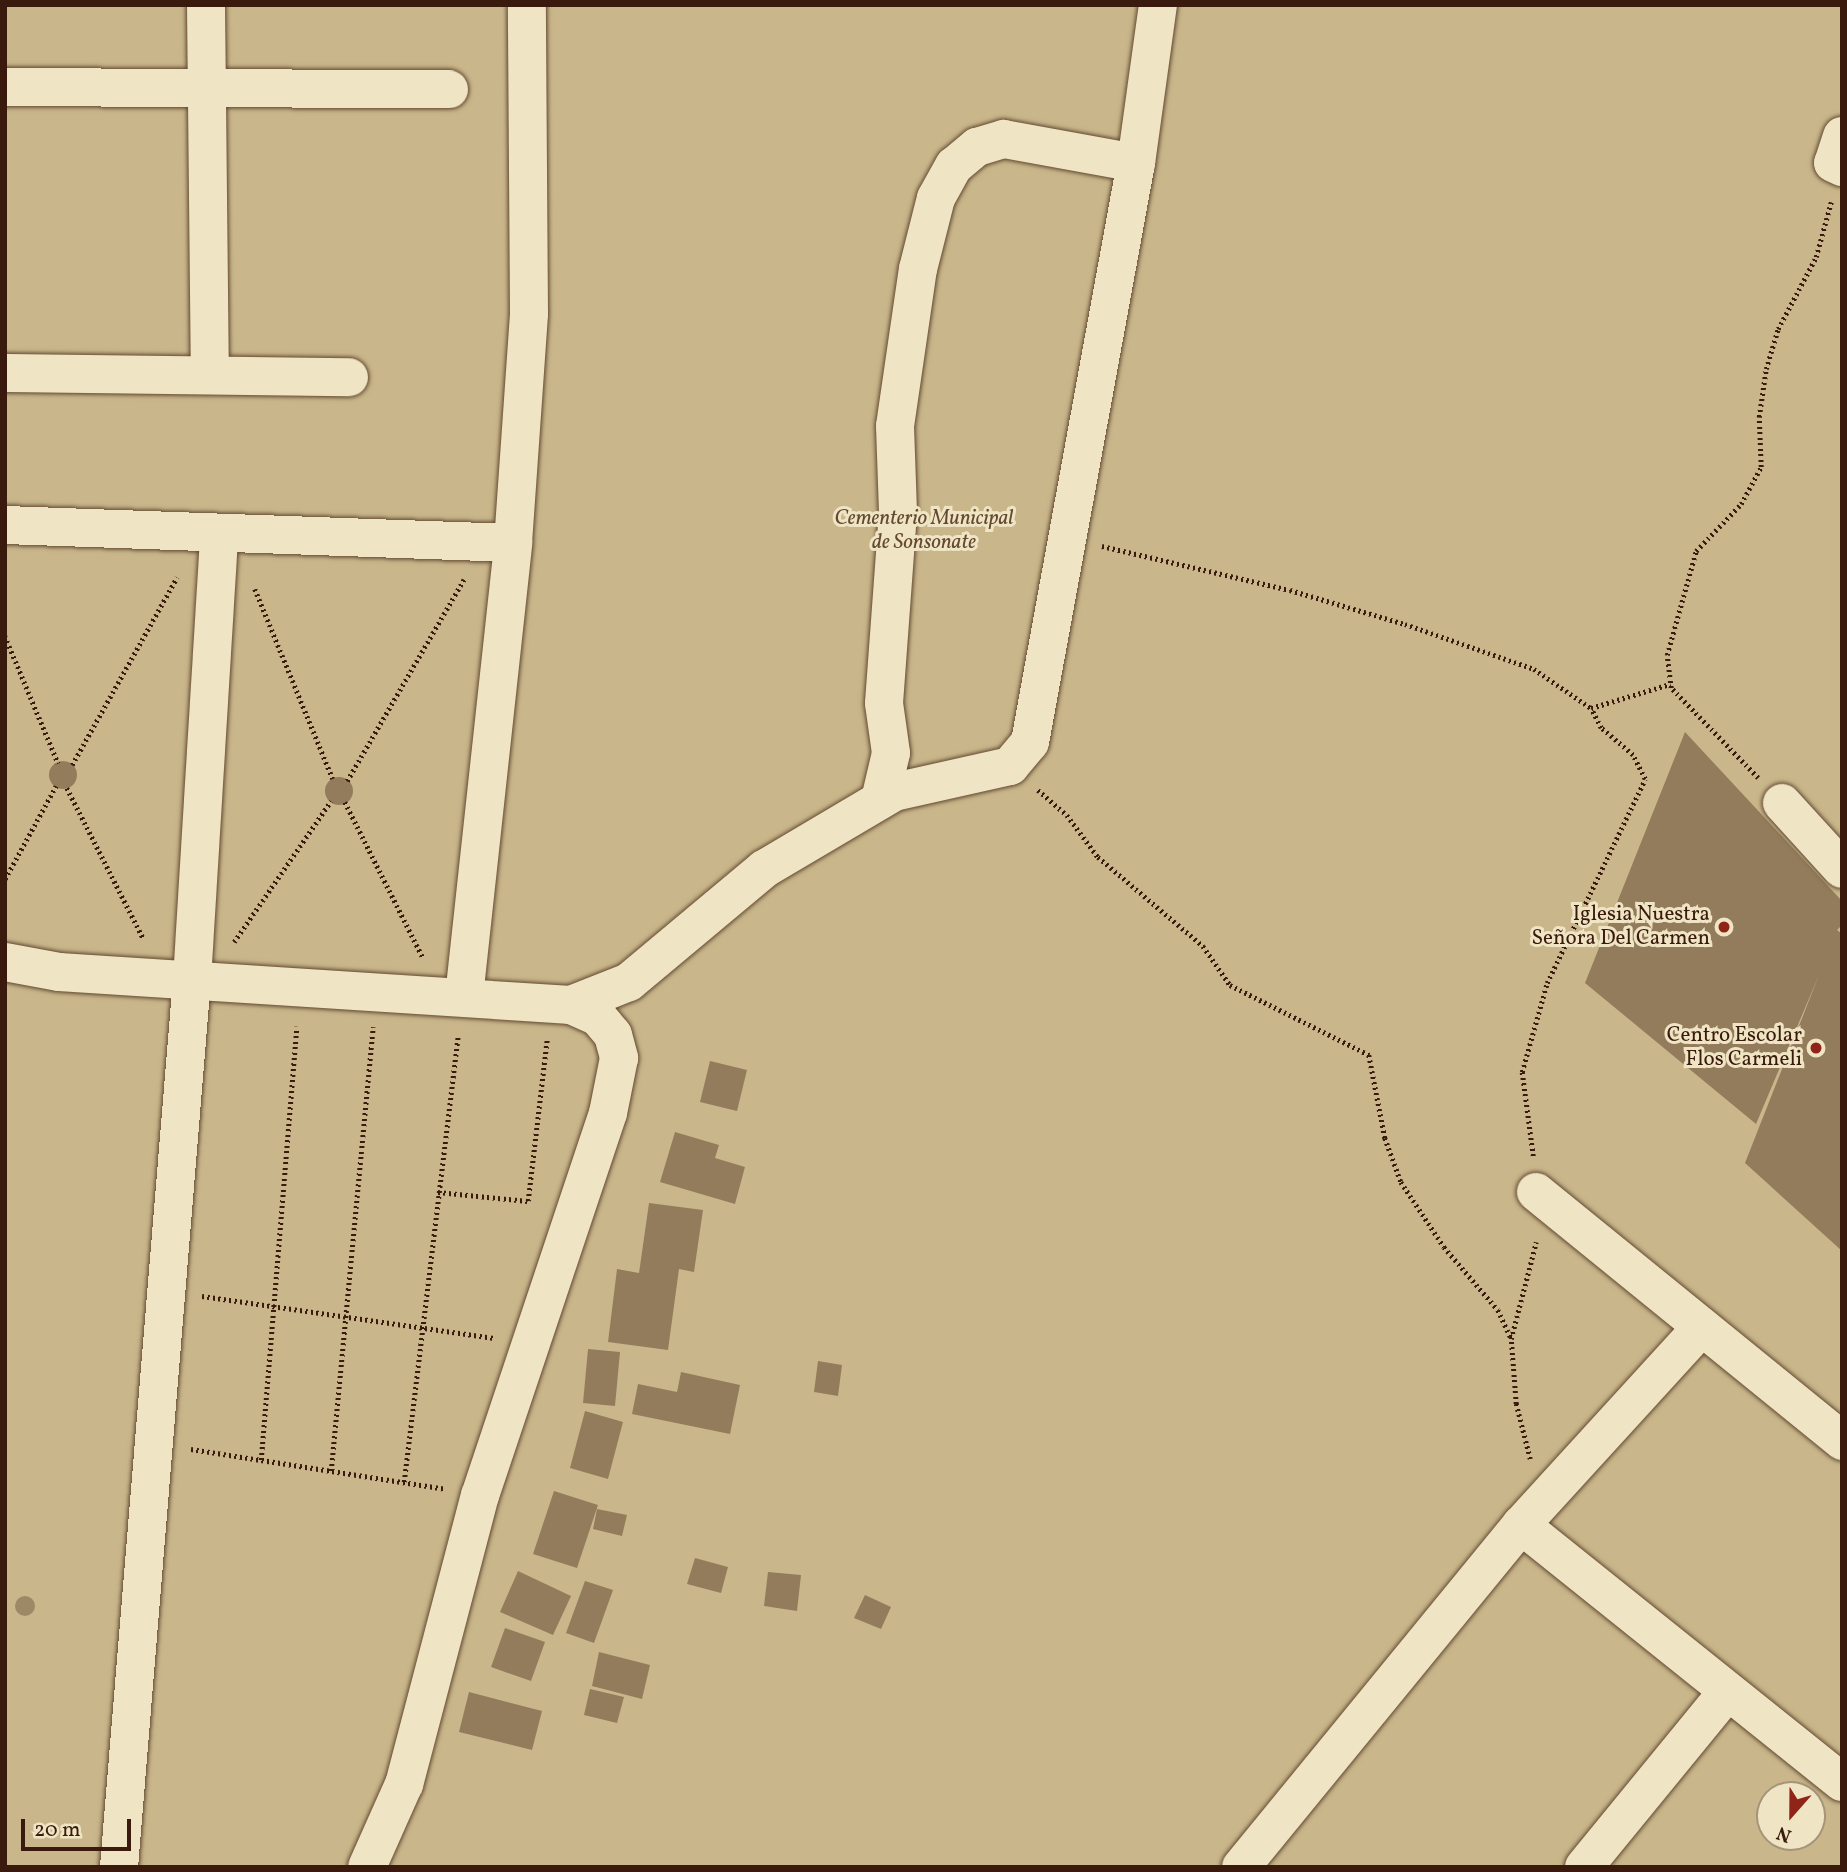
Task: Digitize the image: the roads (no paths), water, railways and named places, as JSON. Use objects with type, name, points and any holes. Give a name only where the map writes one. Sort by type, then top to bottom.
[{"type":"street","points":[[206,5],[210,375]]},
{"type":"street","points":[[453,996],[499,543],[529,314],[527,5]]},
{"type":"street","points":[[561,1004],[629,982],[764,870],[894,792],[1010,766],[1030,742],[1070,538],[1136,163],[1158,5]]},
{"type":"street","points":[[5,87],[207,85],[449,89]]},
{"type":"street","points":[[880,800],[891,753],[884,703],[896,566],[895,426],[918,269],[936,198],[954,166],[977,146],[1004,139],[1136,163]]},
{"type":"street","points":[[5,373],[349,377]]},
{"type":"street","points":[[5,525],[499,543]]},
{"type":"street","points":[[119,1867],[166,1292],[187,980],[210,534]]},
{"type":"street","points":[[1782,803],[1842,869]]},
{"type":"street","points":[[5,962],[38,970],[561,1004],[598,1017],[613,1035],[619,1058],[608,1113],[533,1344],[480,1495],[404,1784],[367,1867]]},
{"type":"street","points":[[1535,1192],[1842,1441]]},
{"type":"street","points":[[1241,1867],[1533,1512],[1702,1327]]},
{"type":"street","points":[[1533,1512],[1728,1691],[1842,1782]]},
{"type":"street","points":[[1584,1867],[1728,1691]]},
{"type":"place","name":"Iglesia Nuestra Señora Del Carmen","points":[[1724,927]]},
{"type":"place","name":"Centro Escolar Flos Carmeli","points":[[1816,1048]]},
{"type":"park label","name":"Cementerio Municipal de Sonsonate","points":[[924,531]]}]
